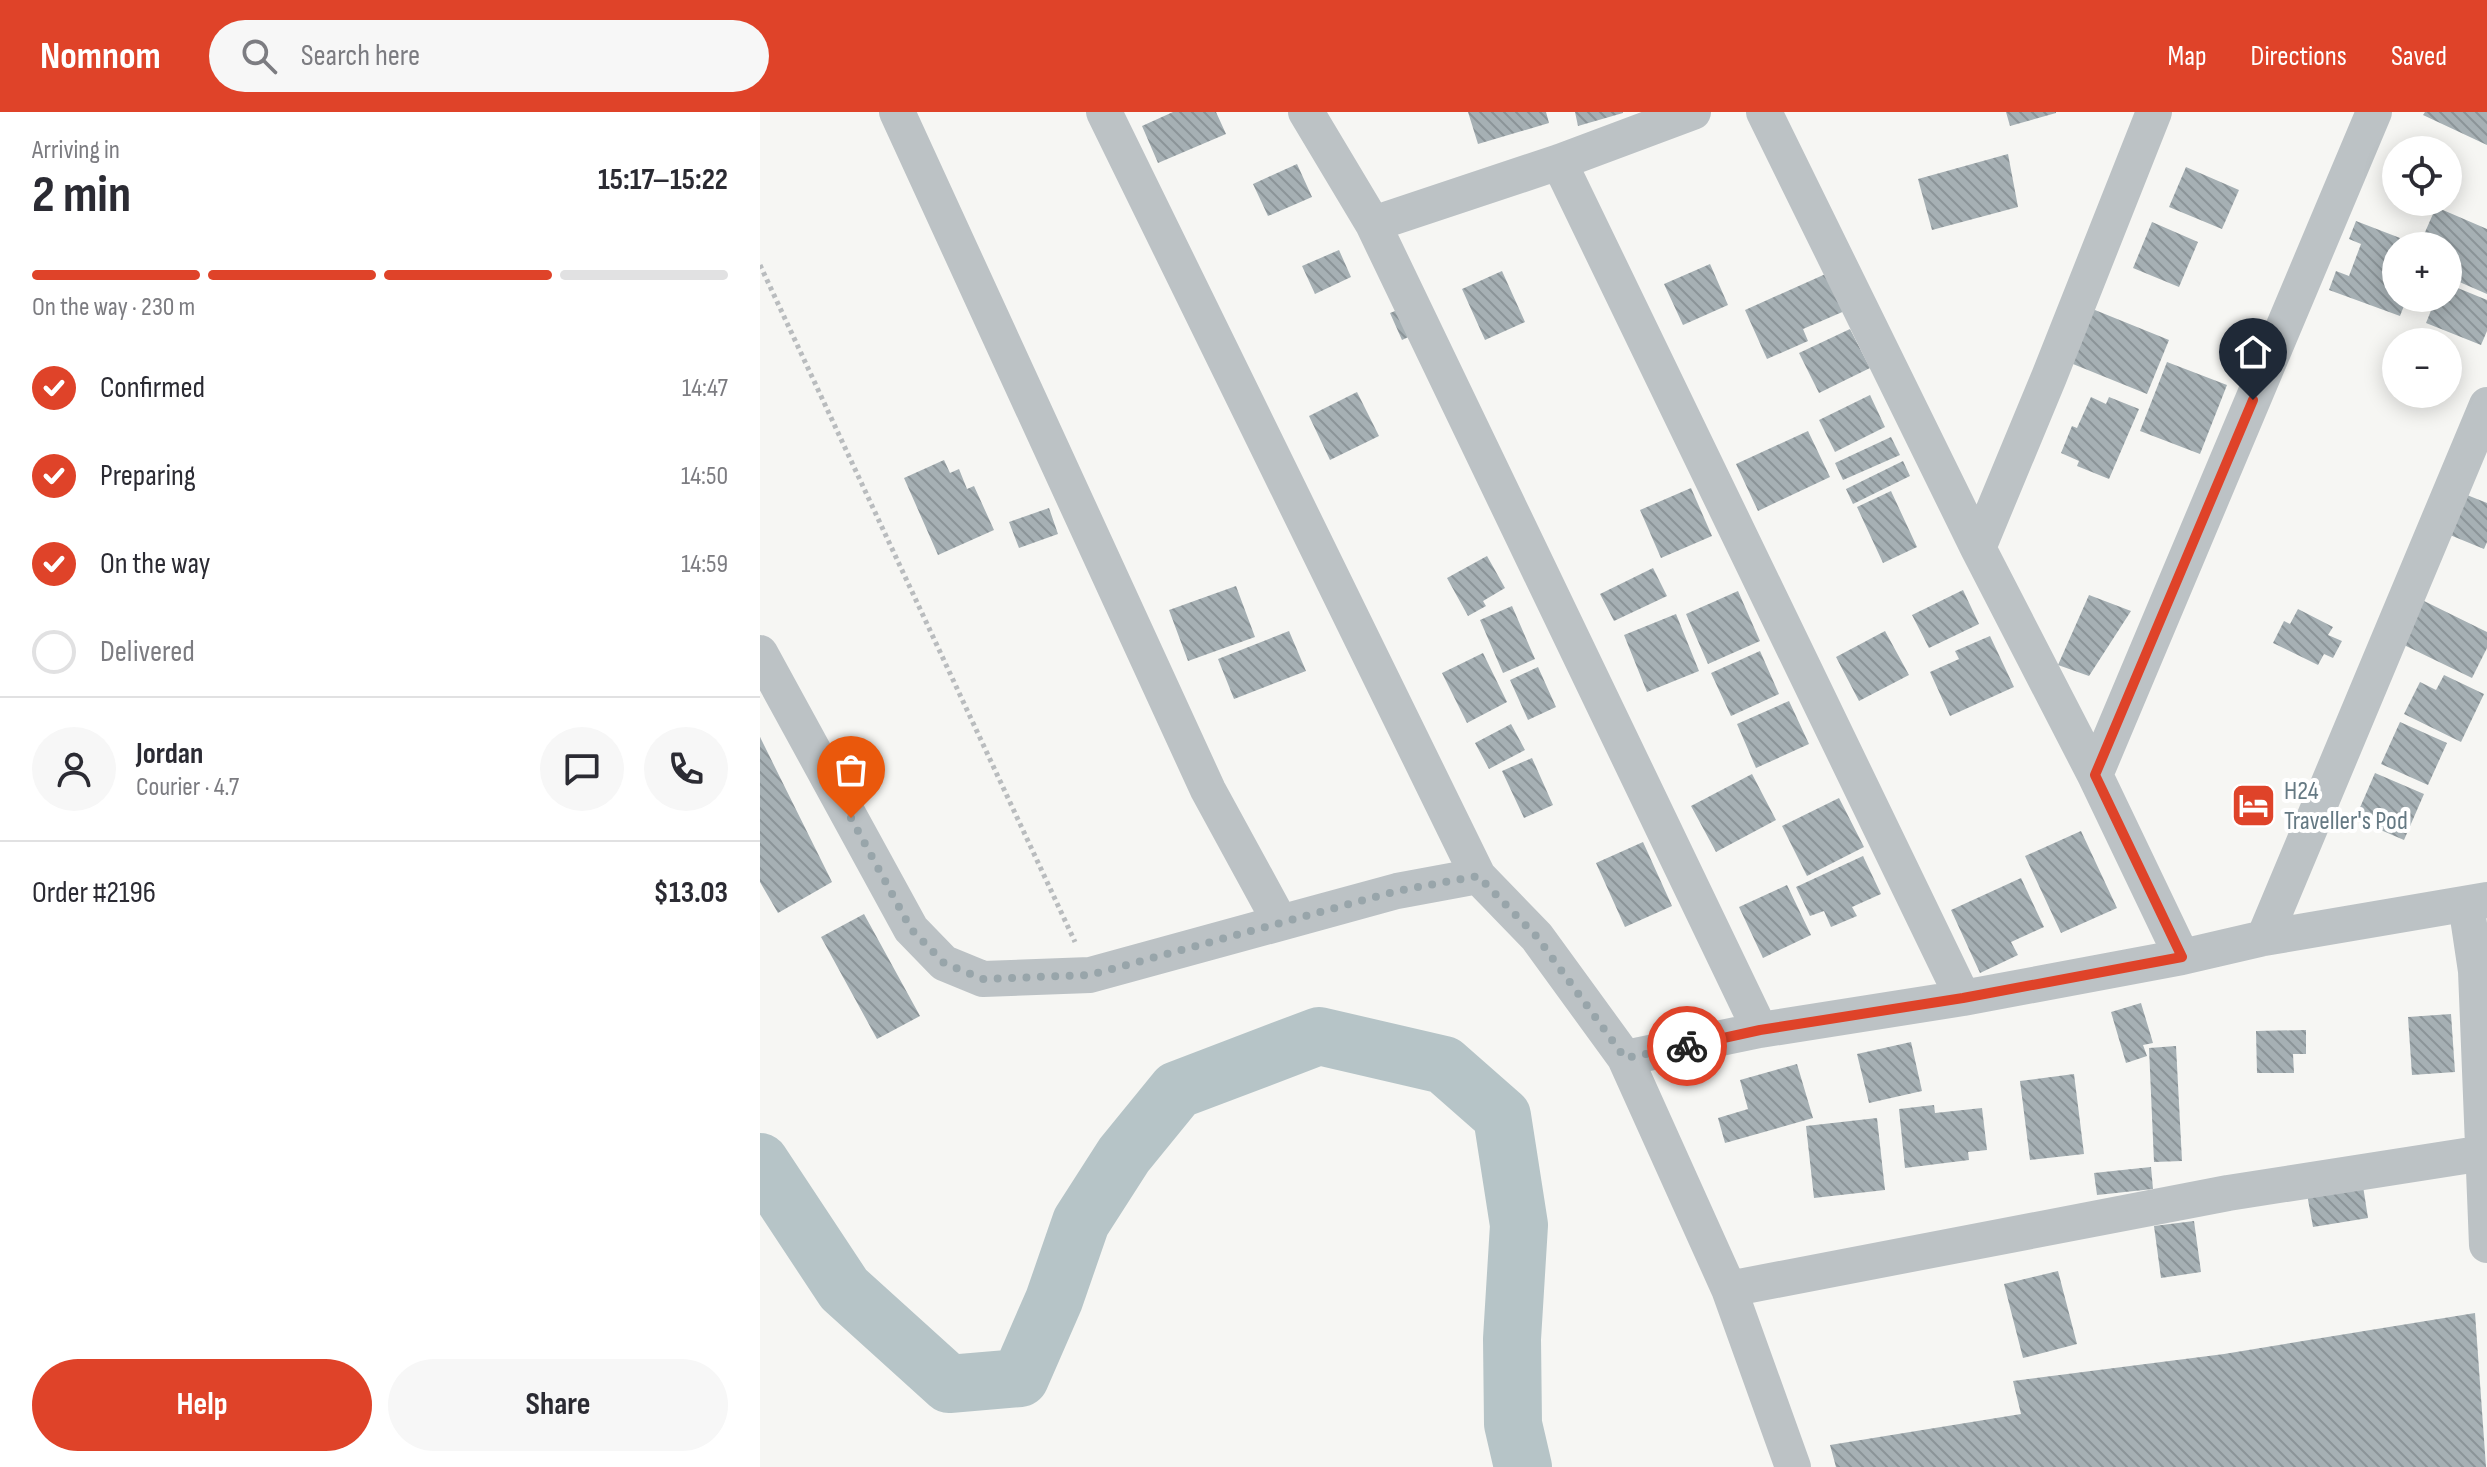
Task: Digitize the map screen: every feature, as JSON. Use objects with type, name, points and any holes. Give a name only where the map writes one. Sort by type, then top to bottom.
[{"type":"street","points":[[897,112],[1208,790],[1280,922]]},
{"type":"street","points":[[1104,112],[1478,876],[1537,937],[1625,1058],[1729,1289],[1793,1467]]},
{"type":"street","points":[[1306,112],[1373,224],[1760,1030]]},
{"type":"street","points":[[1373,224],[1559,162],[1693,112]]},
{"type":"street","points":[[1764,112],[1978,548],[2095,775],[2182,957]]},
{"type":"street","points":[[1978,548],[2154,112]]},
{"type":"street","points":[[2095,775],[2374,112]]},
{"type":"street","points":[[1559,162],[1963,998]]},
{"type":"street","points":[[2264,938],[2487,405]]},
{"type":"street","points":[[760,653],[911,929],[944,963],[983,979],[1090,975],[1397,891],[1478,876]]},
{"type":"street","points":[[1625,1058],[1760,1030],[1963,998],[2182,957],[2264,938],[2477,902],[2476,971],[2487,1245]]},
{"type":"street","points":[[1729,1289],[2228,1193],[2484,1153]]},
{"type":"path","points":[[760,265],[1090,975]]},
{"type":"building","points":[[1173,112],[1216,112],[1226,134],[1158,163],[1142,126]]},
{"type":"building","points":[[1468,112],[1546,112],[1549,123],[1478,144]]},
{"type":"building","points":[[1575,112],[1623,112],[1623,113],[1578,126]]},
{"type":"building","points":[[2006,112],[2056,112],[2056,113],[2010,126]]},
{"type":"building","points":[[2425,112],[2487,112],[2487,145],[2423,115]]},
{"type":"building","points":[[2008,154],[2018,207],[1932,230],[1918,179]]},
{"type":"building","points":[[1297,164],[1312,197],[1268,216],[1253,184]]},
{"type":"building","points":[[2186,167],[2239,190],[2222,229],[2169,207]]},
{"type":"building","points":[[2432,216],[2457,216],[2487,229],[2487,294],[2462,283],[2462,232],[2425,232]]},
{"type":"building","points":[[2356,221],[2384,232],[2382,232],[2382,309],[2329,290],[2336,271],[2349,276],[2361,244],[2349,239]]},
{"type":"building","points":[[2152,222],[2198,242],[2179,287],[2133,268]]},
{"type":"building","points":[[1339,250],[1351,277],[1315,294],[1302,266]]},
{"type":"building","points":[[1710,264],[1728,305],[1683,325],[1664,284]]},
{"type":"building","points":[[1502,271],[1525,322],[1485,340],[1462,289]]},
{"type":"building","points":[[1830,272],[1847,310],[1803,329],[1808,341],[1767,359],[1745,310]]},
{"type":"building","points":[[2462,290],[2487,300],[2487,331],[2481,345],[2462,337],[2462,328],[2438,328],[2426,323],[2430,312],[2462,312]]},
{"type":"building","points":[[1405,307],[1417,333],[1402,340],[1390,313]]},
{"type":"building","points":[[2090,308],[2169,340],[2147,394],[2068,362]]},
{"type":"building","points":[[1850,329],[1870,368],[1819,393],[1799,353]]},
{"type":"building","points":[[2167,362],[2227,385],[2200,454],[2140,431]]},
{"type":"building","points":[[1357,392],[1379,436],[1330,460],[1309,416]]},
{"type":"building","points":[[1870,395],[1885,427],[1835,452],[1819,420]]},
{"type":"building","points":[[2091,397],[2106,404],[2109,397],[2139,409],[2109,479],[2077,466],[2079,461],[2061,453],[2072,426],[2077,428]]},
{"type":"building","points":[[1808,431],[1830,477],[1758,511],[1736,464]]},
{"type":"building","points":[[1891,437],[1900,455],[1843,480],[1835,463]]},
{"type":"building","points":[[944,460],[950,473],[959,469],[967,489],[974,486],[994,530],[938,555],[904,478]]},
{"type":"building","points":[[1903,461],[1910,476],[1853,504],[1846,489]]},
{"type":"building","points":[[1691,488],[1712,536],[1661,558],[1640,510]]},
{"type":"building","points":[[1891,491],[1917,547],[1883,563],[1857,507]]},
{"type":"building","points":[[2467,495],[2487,503],[2487,542],[2484,549],[2450,535]]},
{"type":"building","points":[[1049,508],[1058,534],[1019,548],[1009,522]]},
{"type":"building","points":[[1487,556],[1505,588],[1483,601],[1486,606],[1468,616],[1447,578]]},
{"type":"building","points":[[1653,568],[1667,596],[1614,621],[1600,594]]},
{"type":"building","points":[[1236,586],[1255,637],[1188,661],[1169,610]]},
{"type":"building","points":[[1963,590],[1979,624],[1929,648],[1912,615]]},
{"type":"building","points":[[1738,591],[1760,641],[1708,664],[1686,614]]},
{"type":"building","points":[[2089,595],[2131,611],[2089,676],[2058,665]]},
{"type":"building","points":[[2424,601],[2487,632],[2487,648],[2472,678],[2402,644]]},
{"type":"building","points":[[1512,606],[1535,659],[1503,673],[1480,620]]},
{"type":"building","points":[[2298,609],[2333,627],[2328,635],[2342,641],[2333,658],[2324,654],[2318,665],[2273,643],[2284,621],[2290,624]]},
{"type":"building","points":[[1676,614],[1699,671],[1647,692],[1624,635]]},
{"type":"building","points":[[1289,631],[1306,671],[1234,699],[1218,659]]},
{"type":"building","points":[[1885,631],[1909,675],[1859,701],[1836,657]]},
{"type":"building","points":[[1990,636],[2014,687],[1950,716],[1930,672],[1959,659],[1955,651]]},
{"type":"building","points":[[1760,651],[1779,694],[1731,716],[1711,673]]},
{"type":"building","points":[[1483,653],[1507,702],[1467,723],[1442,673]]},
{"type":"building","points":[[1538,667],[1556,707],[1528,720],[1510,680]]},
{"type":"building","points":[[2444,675],[2484,694],[2461,742],[2404,714],[2420,682],[2436,690]]},
{"type":"building","points":[[1789,701],[1809,744],[1756,768],[1737,724]]},
{"type":"building","points":[[2400,722],[2447,743],[2428,785],[2381,764]]},
{"type":"building","points":[[1511,724],[1525,750],[1489,769],[1475,743]]},
{"type":"building","points":[[760,737],[832,882],[778,913],[760,882]]},
{"type":"building","points":[[1532,758],[1553,805],[1524,818],[1502,771]]},
{"type":"building","points":[[2375,773],[2424,794],[2404,840],[2355,819]]},
{"type":"building","points":[[1752,774],[1776,820],[1716,852],[1691,806]]},
{"type":"building","points":[[1839,798],[1864,847],[1807,876],[1782,826]]},
{"type":"building","points":[[2081,831],[2117,908],[2061,933],[2025,856]]},
{"type":"building","points":[[1643,842],[1672,906],[1625,927],[1596,863]]},
{"type":"building","points":[[1863,856],[1881,894],[1852,907],[1857,916],[1831,927],[1824,911],[1810,916],[1796,887]]},
{"type":"building","points":[[2021,878],[2044,927],[2011,942],[2018,955],[1980,973],[1951,910]]},
{"type":"building","points":[[1787,885],[1811,935],[1763,958],[1739,907]]},
{"type":"building","points":[[864,914],[920,1016],[877,1039],[821,937]]},
{"type":"building","points":[[2141,1003],[2153,1043],[2143,1045],[2147,1056],[2126,1063],[2111,1012]]},
{"type":"building","points":[[2451,1014],[2455,1072],[2412,1075],[2408,1017]]},
{"type":"building","points":[[2306,1030],[2306,1054],[2293,1054],[2294,1073],[2257,1073],[2256,1031]]},
{"type":"building","points":[[1911,1042],[1922,1091],[1869,1103],[1857,1054]]},
{"type":"building","points":[[2176,1046],[2182,1161],[2154,1162],[2149,1048]]},
{"type":"building","points":[[1797,1064],[1813,1118],[1725,1143],[1718,1118],[1748,1109],[1740,1080]]},
{"type":"building","points":[[2074,1074],[2084,1154],[2030,1160],[2020,1081]]},
{"type":"building","points":[[1934,1105],[1935,1113],[1982,1108],[1987,1150],[1968,1152],[1969,1160],[1905,1168],[1899,1109]]},
{"type":"building","points":[[1877,1118],[1885,1190],[1814,1198],[1806,1126]]},
{"type":"building","points":[[2151,1167],[2153,1189],[2097,1195],[2094,1173]]},
{"type":"building","points":[[2363,1186],[2368,1218],[2313,1227],[2307,1194]]},
{"type":"building","points":[[2194,1221],[2201,1272],[2161,1278],[2154,1226]]},
{"type":"building","points":[[2058,1271],[2077,1344],[2023,1358],[2004,1284]]},
{"type":"building","points":[[2475,1313],[2486,1467],[1836,1467],[1830,1445],[2021,1414],[2013,1381],[2224,1354]]},
{"type":"waterway","points":[[760,1162],[844,1289],[949,1384],[1020,1378],[1054,1300],[1081,1222],[1124,1155],[1177,1090],[1319,1036],[1444,1065],[1502,1116],[1519,1225],[1512,1339],[1513,1424],[1523,1467]]},
{"type":"way so far","points":[[851,818],[911,929],[944,963],[983,979],[1090,975],[1397,891],[1478,876],[1537,937],[1625,1058],[1687,1046]]},
{"type":"place","name":"H24 Traveller's Pod","points":[[2253,805]]},
{"type":"route","points":[[1687,1046],[1760,1030],[1963,998],[2182,957],[2095,775],[2253,400]]}]
